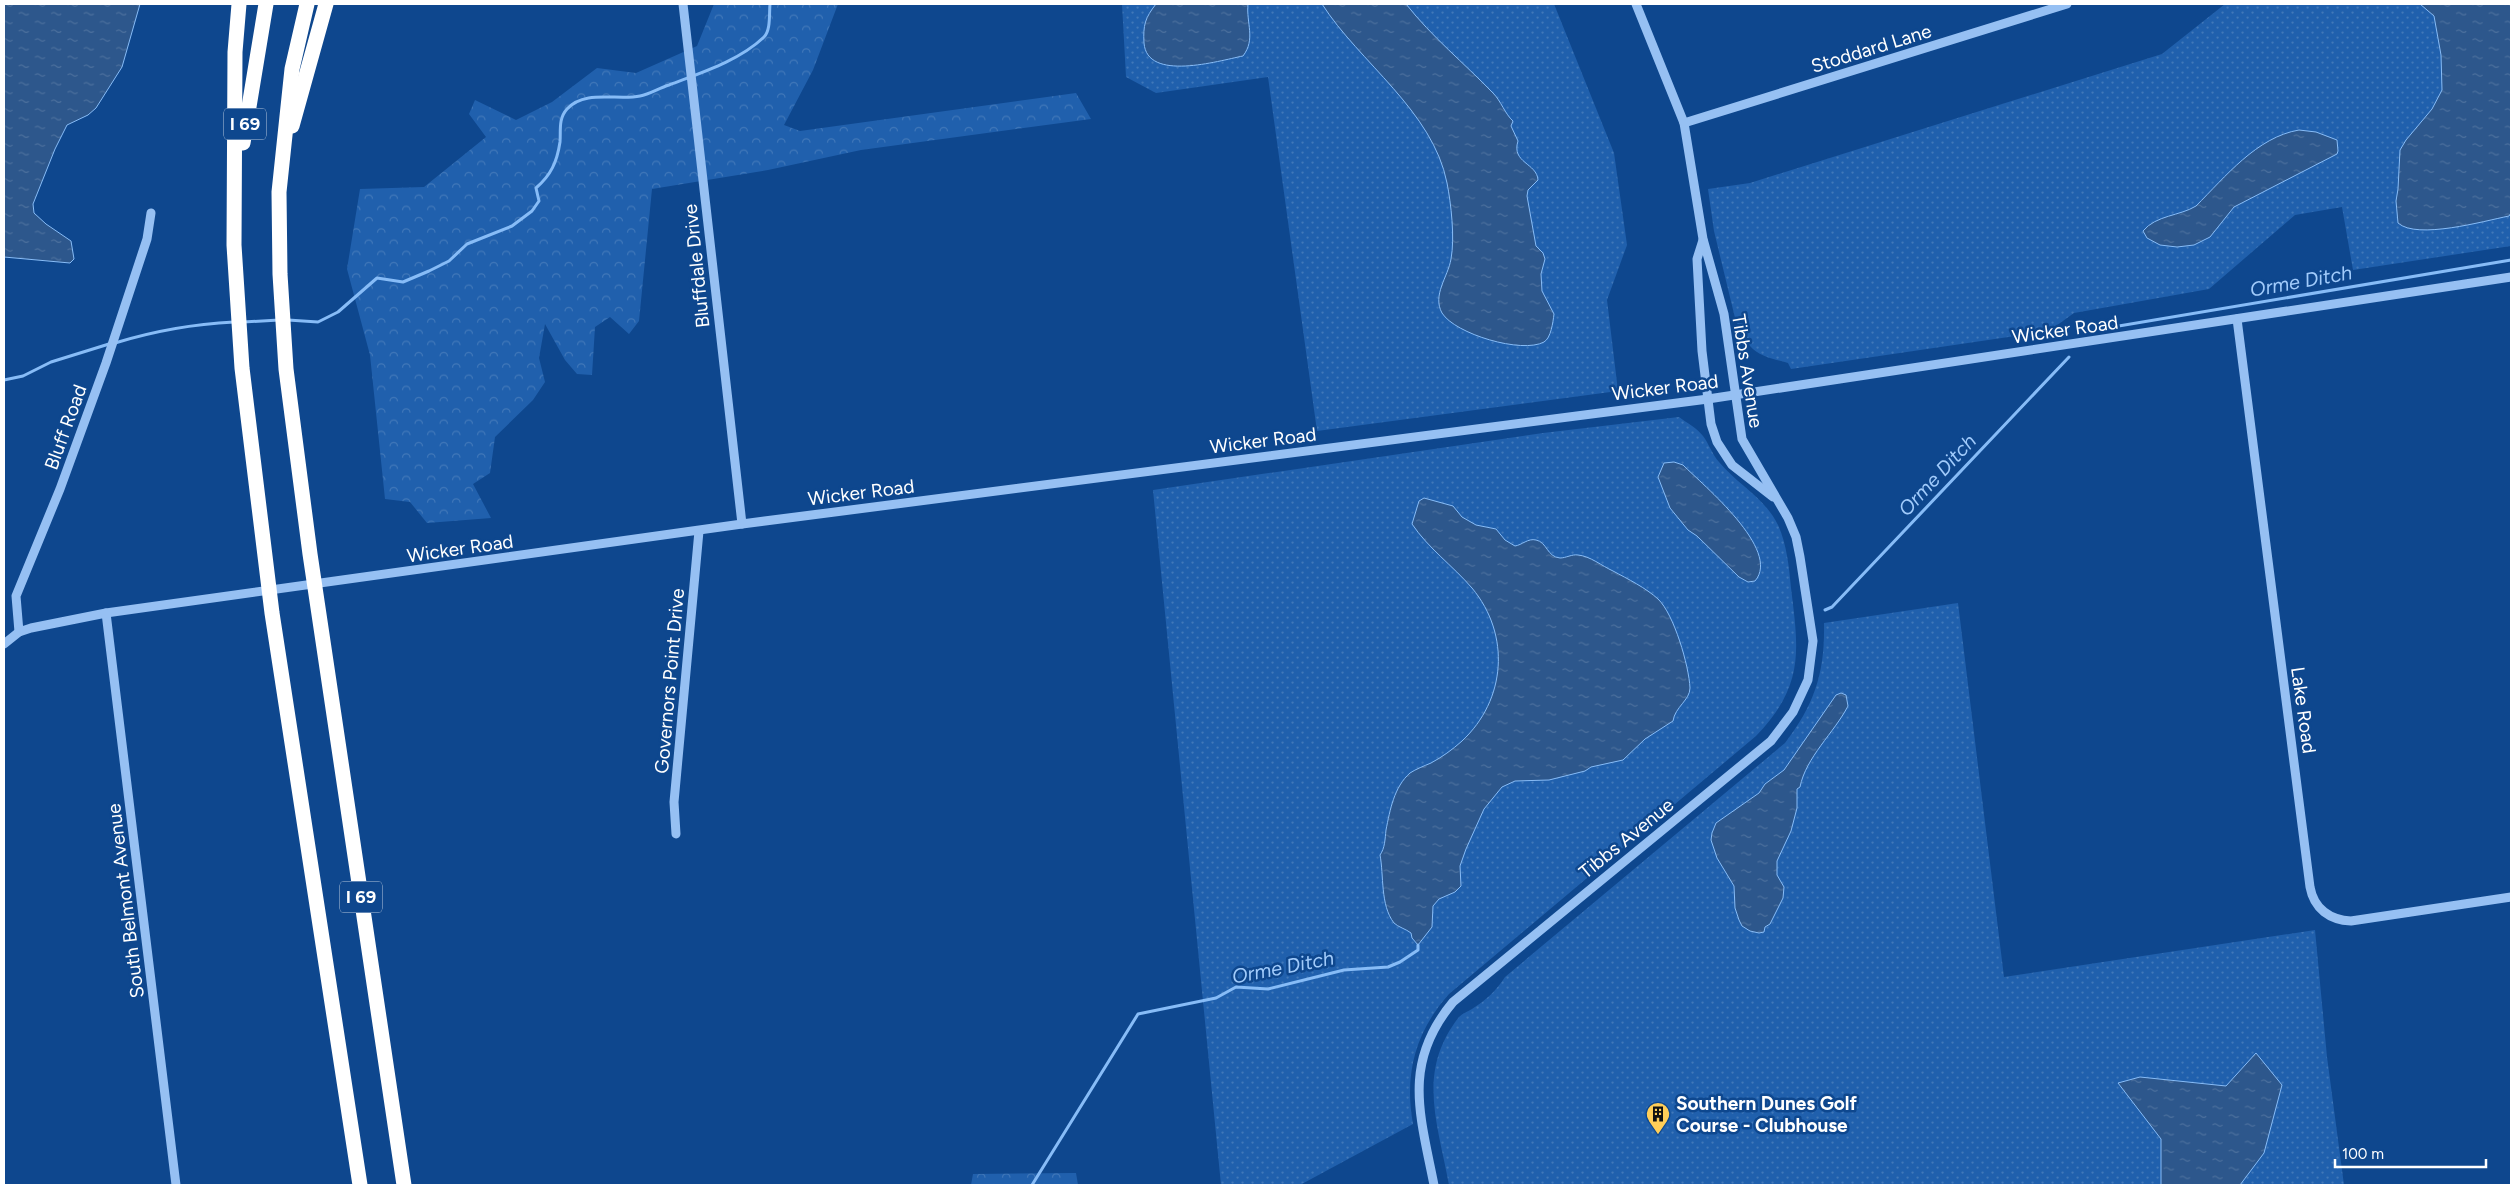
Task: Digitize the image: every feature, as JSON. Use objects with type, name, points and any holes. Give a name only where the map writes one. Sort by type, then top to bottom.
[{"type":"highway","points":[[234,245],[235,52],[239,4]]},
{"type":"highway","name":"I 69","points":[[266,4],[242,146],[234,245],[242,368],[272,613],[360,1185]]},
{"type":"highway","name":"I 69","points":[[307,4],[292,69],[279,192],[280,274],[286,369],[310,554],[404,1185]]},
{"type":"highway","points":[[281,164],[326,4]]},
{"type":"street","name":"Bluffdale Drive","points":[[683,4],[742,524]]},
{"type":"street","name":"Tibbs Avenue","points":[[1434,1185],[1418,1090],[1423,1055],[1441,1016],[1453,1002],[1552,919],[1771,741],[1793,712],[1808,680],[1813,640],[1796,537],[1742,439],[1738,424],[1737,395],[1724,314],[1703,239],[1684,123],[1636,4]]},
{"type":"street","name":"Stoddard Lane","points":[[1684,123],[2067,4]]},
{"type":"street","name":"Bluff Road","points":[[19,632],[16,596],[60,489],[106,363],[147,239],[151,213]]},
{"type":"street","name":"Tibbs Avenue","points":[[1703,239],[1697,259],[1702,351],[1711,424],[1723,454],[1732,465],[1778,502]]},
{"type":"street","name":"Wicker Road","points":[[19,632],[56,621],[106,613],[742,524],[1737,395],[2511,277]]},
{"type":"street","name":"Lake Road","points":[[2237,319],[2310,888],[2314,901],[2328,915],[2341,920],[2351,921],[2511,897]]},
{"type":"street","name":"Governors Point Drive","points":[[676,834],[674,802],[699,531]]},
{"type":"street","name":"South Belmont Avenue","points":[[106,613],[176,1185]]},
{"type":"street","points":[[4,644],[19,632]]},
{"type":"green space","points":[[714,4],[838,4],[813,70],[784,125],[800,131],[1076,93],[1091,119],[861,150],[768,170],[652,189],[639,321],[629,334],[610,317],[595,327],[592,375],[577,374],[565,360],[545,324],[539,358],[545,382],[533,400],[495,437],[490,473],[473,484],[491,518],[427,523],[410,502],[385,499],[370,355],[347,269],[360,189],[424,187],[486,137],[469,114],[475,100],[516,120],[552,102],[597,68],[636,73],[697,46]]},
{"type":"green space","points":[[1122,4],[1554,4],[1614,153],[1627,245],[1607,300],[1618,391],[1317,431],[1268,77],[1156,93],[1126,77]]},
{"type":"green space","points":[[2225,4],[2511,4],[2511,246],[2353,270],[2342,207],[2295,215],[2209,289],[2074,313],[2049,331],[1791,369],[1788,363],[1763,355],[1750,346],[1742,329],[1736,322],[1714,231],[1708,189],[1750,183],[2162,54]]},
{"type":"green space","points":[[1679,417],[1701,433],[1714,456],[1726,470],[1766,507],[1781,533],[1786,548],[1796,631],[1794,667],[1783,701],[1772,718],[1756,736],[1449,994],[1437,1008],[1428,1023],[1415,1055],[1411,1071],[1410,1088],[1413,1124],[1300,1185],[1221,1185],[1153,490],[1543,433]]},
{"type":"green space","points":[[1958,603],[2004,977],[2315,930],[2327,1057],[2344,1185],[1449,1185],[1436,1119],[1434,1078],[1438,1058],[1446,1037],[1459,1017],[1486,999],[1505,977],[1785,743],[1804,715],[1816,687],[1823,657],[1824,623]]},
{"type":"green space","points":[[1076,1173],[1078,1185],[971,1185],[973,1174]]},
{"type":"water","points":[[4,4],[140,4],[122,67],[96,108],[88,115],[67,125],[55,149],[33,204],[34,213],[46,224],[71,241],[74,259],[70,263],[4,257]]},
{"type":"water","points":[[1156,4],[1248,4],[1250,37],[1247,50],[1243,56],[1217,62],[1170,66],[1157,62],[1148,55],[1144,43],[1144,26],[1149,13]]},
{"type":"water","points":[[1322,4],[1406,4],[1437,39],[1493,93],[1513,121],[1511,126],[1518,141],[1518,154],[1537,174],[1538,180],[1528,190],[1527,196],[1536,246],[1543,253],[1545,259],[1541,274],[1542,291],[1554,314],[1550,333],[1544,342],[1534,345],[1521,345],[1505,344],[1490,340],[1460,328],[1449,321],[1442,313],[1439,300],[1451,259],[1453,231],[1447,183],[1439,157],[1427,133],[1411,110],[1337,25]]},
{"type":"water","points":[[2420,4],[2511,4],[2511,213],[2509,216],[2435,230],[2407,228],[2398,223],[2396,201],[2400,150],[2432,109],[2442,90],[2441,55],[2434,16]]},
{"type":"water","points":[[2299,130],[2316,132],[2337,140],[2337,154],[2234,207],[2210,237],[2194,245],[2177,247],[2160,245],[2147,238],[2143,231],[2148,226],[2196,206],[2230,171],[2256,149],[2284,134]]},
{"type":"water","points":[[1674,462],[1683,465],[1722,502],[1749,536],[1758,553],[1760,568],[1755,581],[1748,582],[1739,577],[1697,536],[1688,530],[1670,508],[1658,477],[1664,463]]},
{"type":"water","points":[[1424,498],[1453,506],[1462,517],[1476,525],[1496,529],[1505,540],[1515,546],[1530,540],[1540,541],[1556,557],[1562,558],[1576,555],[1587,557],[1648,591],[1658,599],[1670,616],[1684,654],[1690,688],[1688,696],[1676,712],[1673,721],[1645,739],[1623,760],[1591,767],[1585,771],[1549,780],[1515,781],[1502,787],[1484,809],[1466,849],[1460,866],[1461,886],[1455,892],[1439,899],[1433,906],[1432,927],[1418,945],[1412,938],[1411,933],[1394,923],[1386,908],[1384,899],[1380,855],[1384,846],[1391,807],[1396,792],[1410,773],[1447,753],[1477,725],[1488,706],[1495,687],[1498,667],[1498,646],[1485,606],[1465,580],[1425,541],[1412,524],[1419,501]]},
{"type":"water","points":[[1841,693],[1846,695],[1848,706],[1814,755],[1803,776],[1800,787],[1797,789],[1797,808],[1791,831],[1777,861],[1777,875],[1784,887],[1783,898],[1770,924],[1765,927],[1764,932],[1750,931],[1742,926],[1739,920],[1735,908],[1734,886],[1717,858],[1711,840],[1712,833],[1716,823],[1759,793],[1765,784],[1784,770],[1836,695]]},
{"type":"water","points":[[2256,1053],[2282,1085],[2264,1153],[2240,1185],[2161,1185],[2161,1139],[2118,1083],[2140,1077],[2226,1086]]},
{"type":"waterway","points":[[288,320],[318,322],[338,312],[377,278],[403,282],[449,261],[467,244],[512,226],[532,211],[539,201],[536,188],[546,178],[555,162],[560,142],[560,125],[567,109],[574,103],[592,97],[644,95],[731,60],[764,37],[769,26],[770,4]]},
{"type":"waterway","name":"Orme Ditch","points":[[2095,330],[2511,260]]},
{"type":"waterway","points":[[243,322],[279,320]]},
{"type":"waterway","points":[[115,343],[174,329],[234,322]]},
{"type":"waterway","points":[[4,380],[23,376],[51,362],[109,344]]},
{"type":"waterway","name":"Orme Ditch","points":[[1825,610],[1832,607],[2069,357]]},
{"type":"waterway","name":"Orme Ditch","points":[[1032,1185],[1138,1014],[1216,998],[1236,987],[1268,989],[1344,970],[1388,967],[1400,962],[1418,950],[1418,945]]},
{"type":"place","name":"Southern Dunes Golf Course - Clubhouse","points":[[1658,1135]]}]
